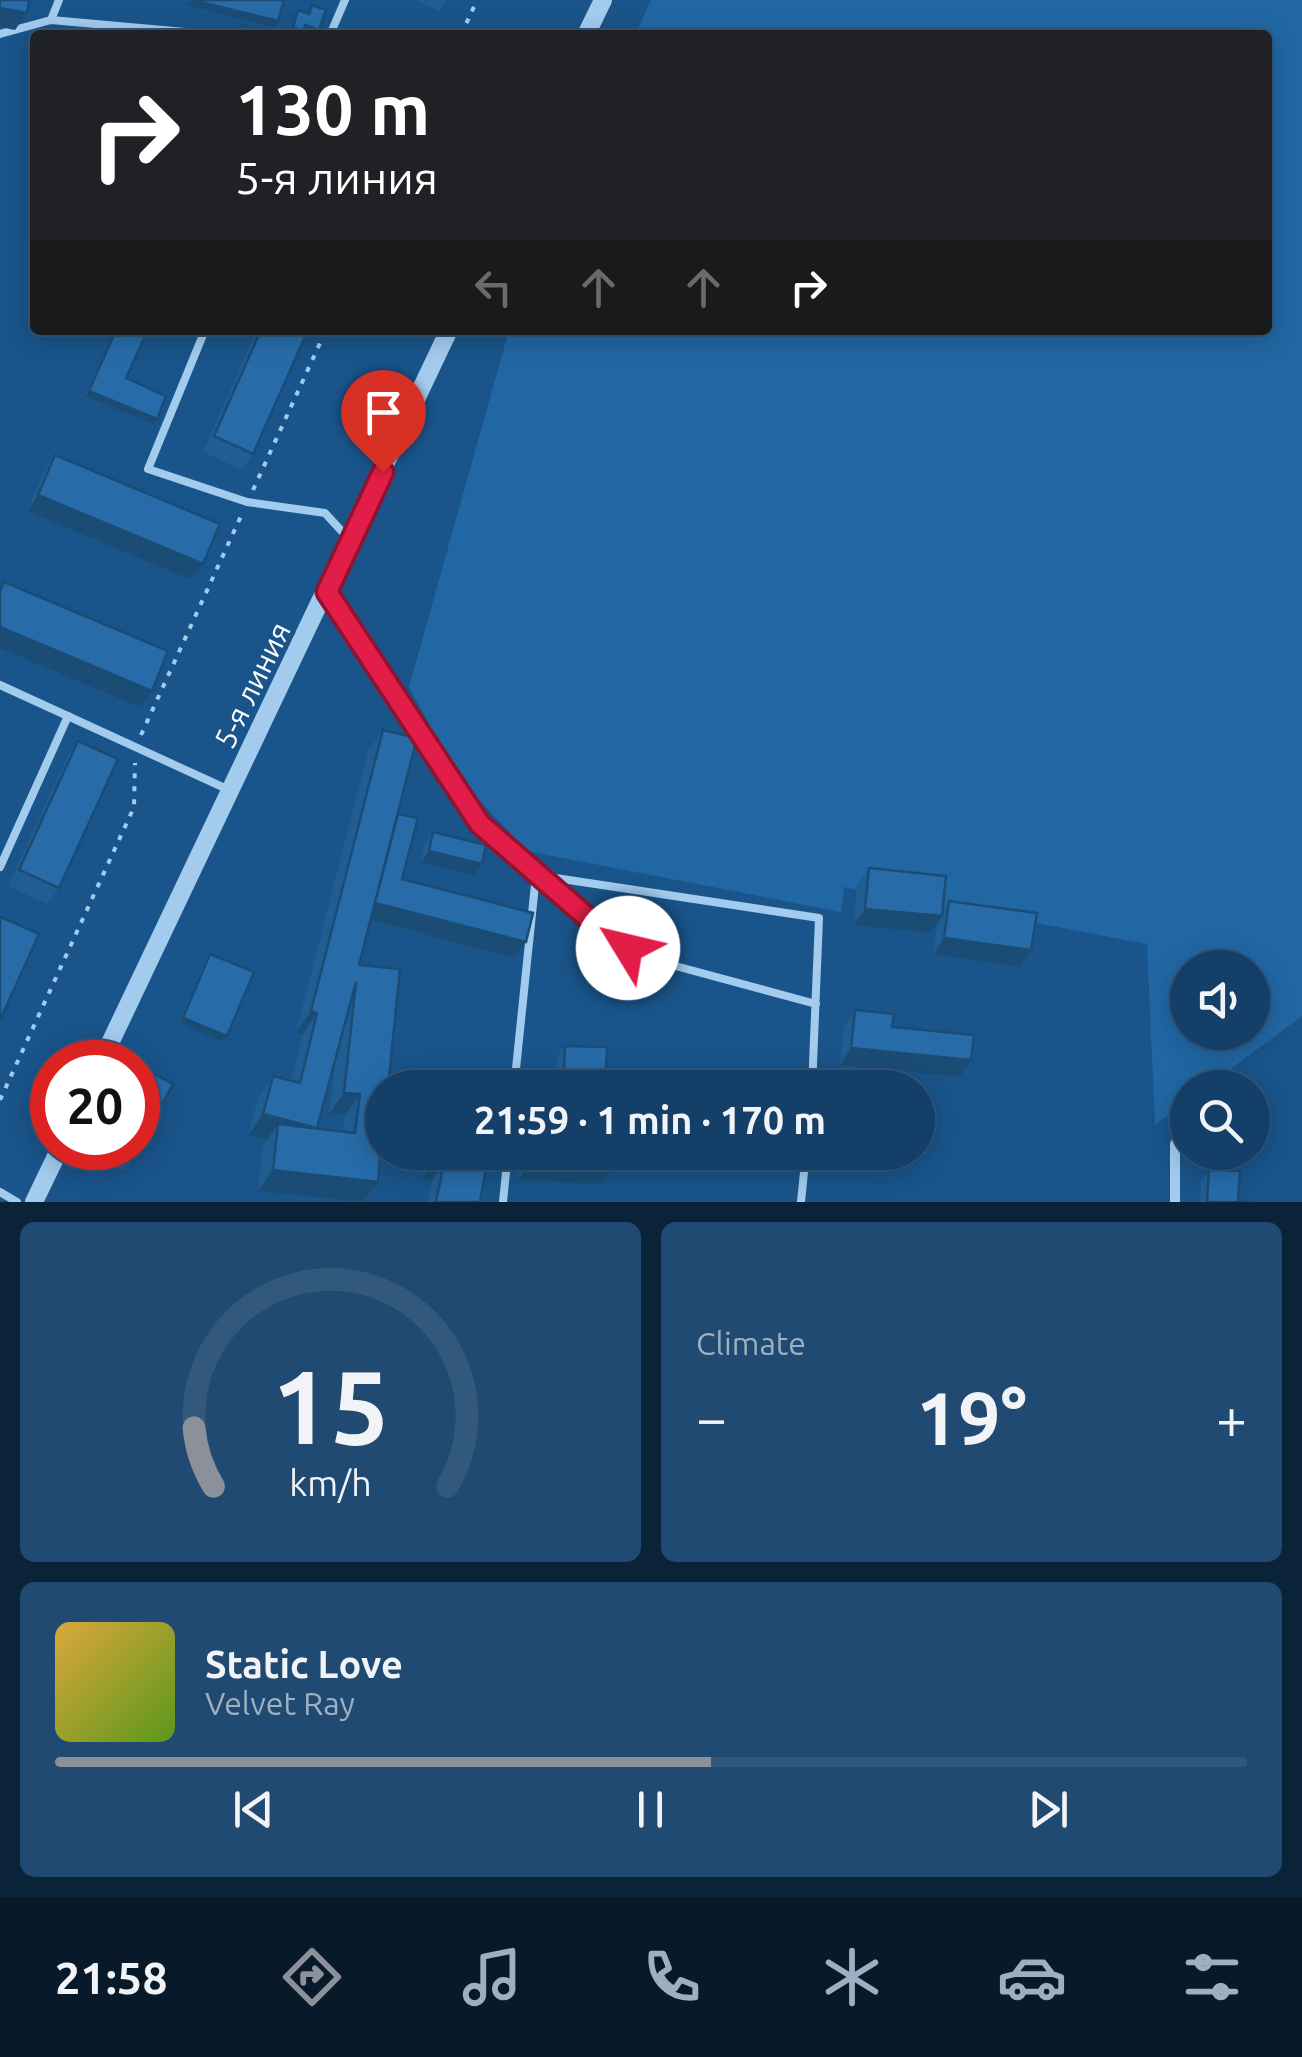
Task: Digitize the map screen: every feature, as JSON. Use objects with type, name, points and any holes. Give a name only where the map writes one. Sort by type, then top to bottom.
[{"type":"street","points":[[588,30],[603,0]]},
{"type":"street","name":"5-я линия","points":[[112,1040],[351,541],[443,335]]},
{"type":"street","points":[[34,1202],[49,1170]]},
{"type":"street","points":[[1175,1170],[1175,1202]]},
{"type":"lane","points":[[51,20],[58,0]]},
{"type":"lane","points":[[332,30],[345,0]]},
{"type":"lane","points":[[0,34],[51,20],[163,30]]},
{"type":"lane","points":[[203,335],[148,468],[248,502],[325,513],[351,541]]},
{"type":"lane","points":[[327,592],[480,824],[611,938],[646,958],[816,1004]]},
{"type":"lane","points":[[0,686],[231,791]]},
{"type":"lane","points":[[0,868],[68,716]]},
{"type":"lane","points":[[536,874],[819,918],[813,1070]]},
{"type":"lane","points":[[516,1070],[536,874]]},
{"type":"lane","points":[[503,1202],[506,1170]]},
{"type":"lane","points":[[801,1202],[804,1170]]},
{"type":"lane","points":[[0,1192],[17,1202]]},
{"type":"path","points":[[463,30],[478,0]]},
{"type":"path","points":[[0,1100],[134,807],[136,747],[324,335]]},
{"type":"shaded area","points":[[651,0],[1302,0],[1302,1016],[1270,1040],[1270,950],[1170,950],[1170,1050],[1256,1050],[1229,1070],[1170,1070],[1170,1114],[1155,1125],[1147,944],[844,887],[841,912],[527,851],[459,779],[409,687],[508,335],[1272,335],[1272,30],[637,30]]},
{"type":"building","points":[[0,0],[29,0],[27,13],[0,8]]},
{"type":"building","points":[[192,0],[284,0],[278,21]]},
{"type":"building","points":[[312,5],[326,10],[319,30],[305,25],[303,30],[293,27],[298,10],[309,14]]},
{"type":"building","points":[[114,335],[146,335],[126,378],[166,396],[157,419],[89,391]]},
{"type":"building","points":[[259,335],[306,335],[253,454],[214,436]]},
{"type":"building","points":[[55,455],[220,524],[203,564],[38,495]]},
{"type":"building","points":[[4,582],[168,651],[152,691],[0,627],[0,591]]},
{"type":"building","points":[[383,730],[417,738],[359,965],[400,969],[390,1070],[365,1070],[365,1170],[379,1170],[378,1182],[273,1170],[278,1124],[355,1133],[360,1094],[344,1093],[356,982],[317,1128],[263,1114],[273,1076],[300,1083],[317,1013],[311,1011]]},
{"type":"building","points":[[78,741],[118,759],[59,888],[19,870]]},
{"type":"building","points":[[398,814],[418,818],[402,879],[533,913],[526,942],[375,903]]},
{"type":"building","points":[[433,832],[486,845],[482,864],[429,851]]},
{"type":"building","points":[[869,868],[946,876],[942,916],[865,909]]},
{"type":"building","points":[[949,901],[1037,913],[1031,950],[944,938]]},
{"type":"building","points":[[0,918],[39,934],[0,1020]]},
{"type":"building","points":[[210,954],[254,972],[227,1036],[183,1018]]},
{"type":"building","points":[[855,1010],[894,1014],[892,1027],[974,1035],[971,1060],[851,1048]]},
{"type":"building","points":[[565,1046],[607,1047],[606,1070],[564,1070]]},
{"type":"building","points":[[160,1077],[173,1084],[160,1108]]},
{"type":"building","points":[[443,1170],[486,1170],[480,1202],[436,1202]]},
{"type":"building","points":[[1209,1170],[1240,1171],[1238,1200],[1254,1202],[1207,1202]]},
{"type":"route","points":[[383,472],[327,592],[480,824],[611,938],[628,948]]}]
